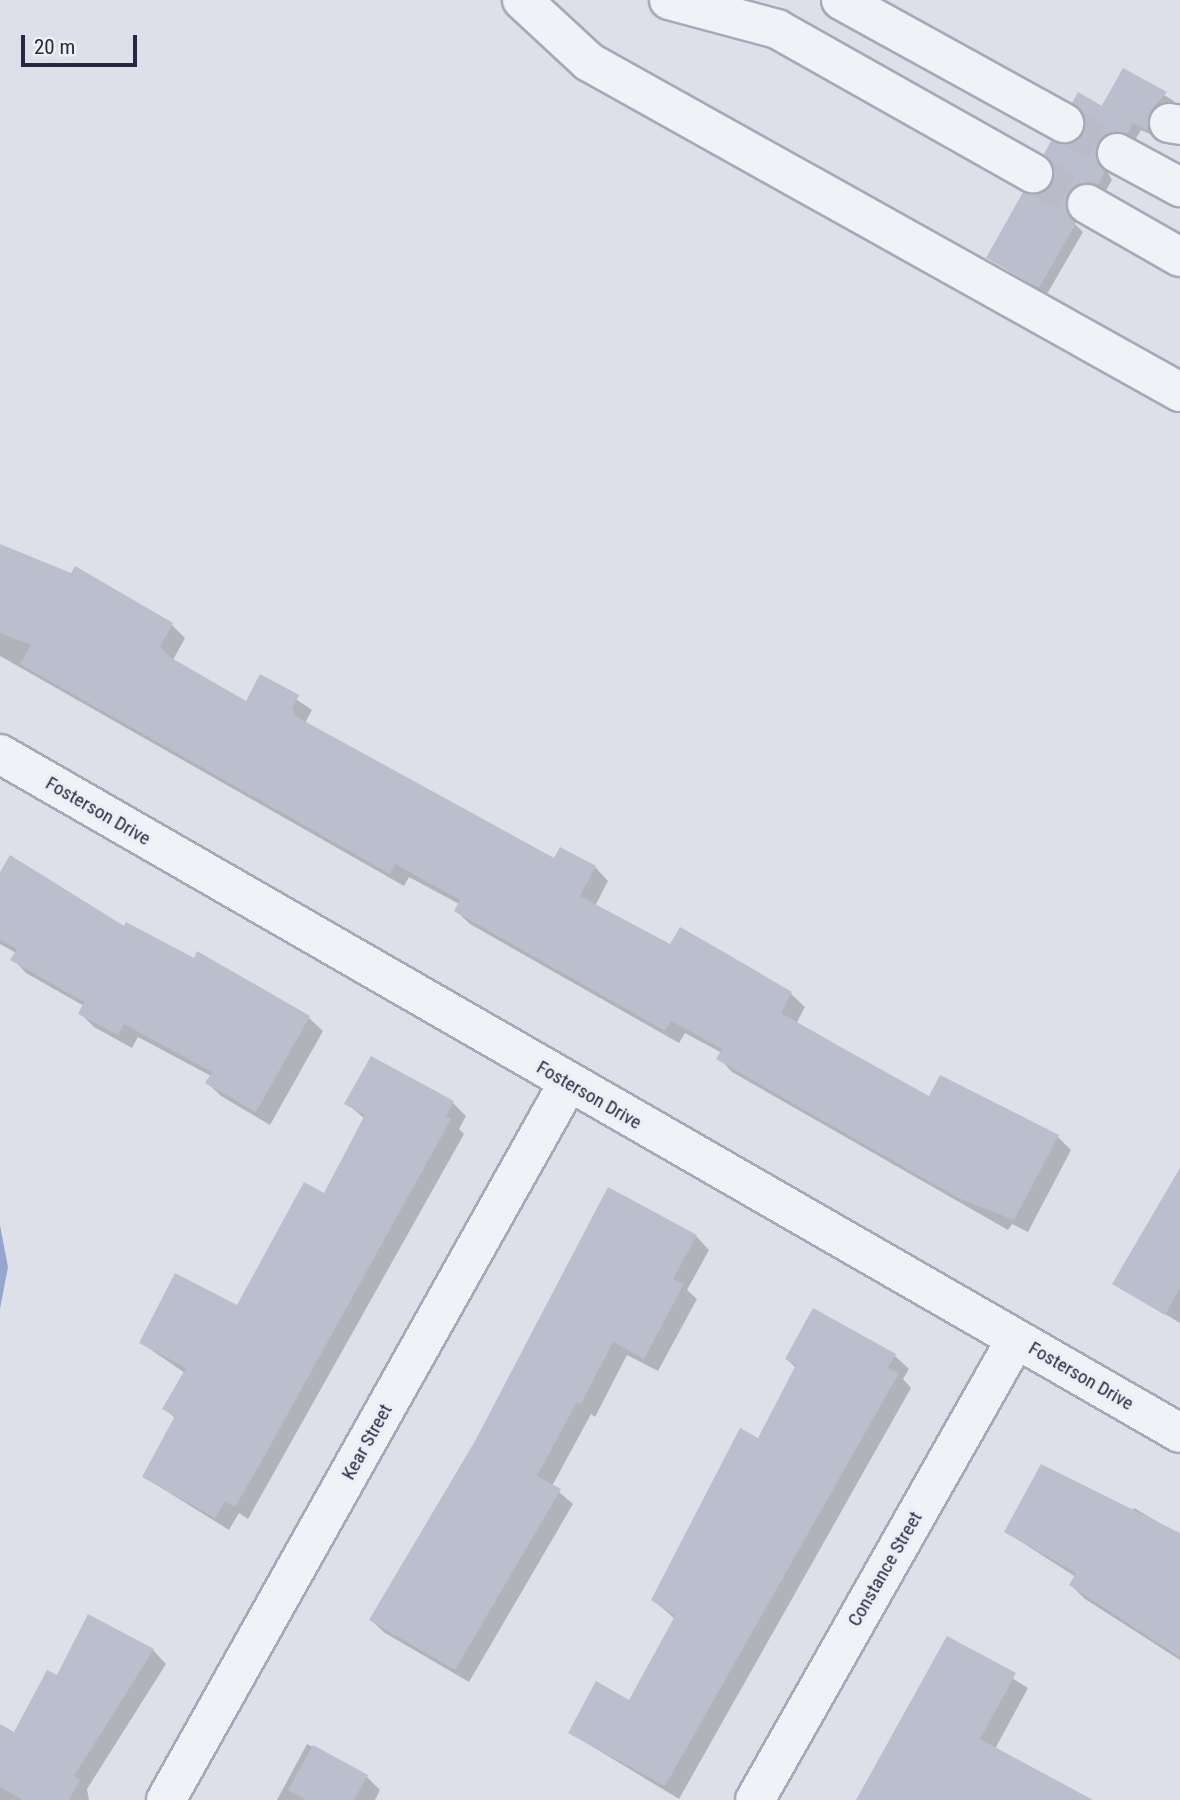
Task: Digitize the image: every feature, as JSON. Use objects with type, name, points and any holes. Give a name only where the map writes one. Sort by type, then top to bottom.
[{"type":"street","points":[[522,0],[589,62],[1180,392]]},
{"type":"street","points":[[669,0],[777,29],[1033,173]]},
{"type":"street","points":[[841,0],[1064,123]]},
{"type":"street","points":[[1117,153],[1180,187]]},
{"type":"street","points":[[1087,204],[1180,257]]},
{"type":"street","name":"Fosterson Drive","points":[[0,754],[1180,1433]]},
{"type":"street","name":"Kear Street","points":[[166,1800],[568,1083]]},
{"type":"street","name":"Constance Street","points":[[755,1800],[1016,1339]]},
{"type":"water","points":[[0,1225],[8,1267],[0,1309]]},
{"type":"building","points":[[1123,68],[1167,92],[1152,109],[1147,130],[1133,123],[1127,134],[1116,131],[1098,142],[1095,154],[1105,171],[1098,185],[1077,185],[1068,194],[1068,214],[1076,223],[1039,288],[986,258],[1023,192],[1044,192],[1052,183],[1052,162],[1044,154],[1051,141],[1065,145],[1083,133],[1083,112],[1072,103],[1078,92],[1102,106]]},
{"type":"building","points":[[0,544],[71,573],[75,566],[173,623],[160,646],[170,657],[246,701],[260,674],[299,695],[292,709],[297,717],[554,858],[560,847],[596,866],[580,896],[670,944],[680,927],[729,955],[792,992],[781,1013],[846,1050],[929,1096],[940,1075],[1059,1135],[1014,1220],[958,1198],[716,1059],[722,1049],[671,1021],[665,1031],[454,911],[460,900],[395,864],[390,874],[20,664],[31,645],[0,633]]},
{"type":"building","points":[[10,855],[124,926],[126,922],[194,958],[197,951],[310,1016],[256,1112],[205,1083],[212,1072],[124,1024],[118,1035],[78,1014],[84,1002],[10,960],[17,949],[0,940],[0,872]]},
{"type":"building","points":[[371,1056],[454,1101],[446,1116],[451,1119],[235,1507],[225,1501],[215,1518],[142,1477],[175,1416],[162,1409],[186,1368],[139,1343],[175,1273],[237,1305],[304,1182],[324,1193],[365,1115],[344,1104]]},
{"type":"building","points":[[1180,1168],[1180,1288],[1165,1315],[1112,1284]]},
{"type":"building","points":[[608,1187],[697,1235],[673,1279],[684,1284],[644,1359],[613,1342],[581,1404],[577,1402],[537,1476],[561,1489],[455,1670],[369,1620],[475,1441]]},
{"type":"building","points":[[813,1308],[896,1354],[888,1368],[899,1373],[665,1786],[568,1733],[596,1681],[629,1700],[675,1616],[651,1600],[740,1428],[758,1438],[796,1365],[785,1359]]},
{"type":"building","points":[[1041,1464],[1180,1533],[1180,1657],[1069,1585],[1076,1573],[1004,1532]]},
{"type":"building","points":[[88,1614],[154,1649],[74,1776],[80,1780],[69,1800],[23,1800],[0,1787],[0,1724],[14,1732],[47,1670],[57,1675]]},
{"type":"building","points":[[947,1636],[1016,1673],[980,1739],[1093,1800],[856,1800]]},
{"type":"building","points":[[313,1745],[368,1775],[354,1800],[306,1800],[288,1790]]},
{"type":"tunnel","points":[[1064,123],[1117,153]]},
{"type":"tunnel","points":[[1033,173],[1087,204]]}]
